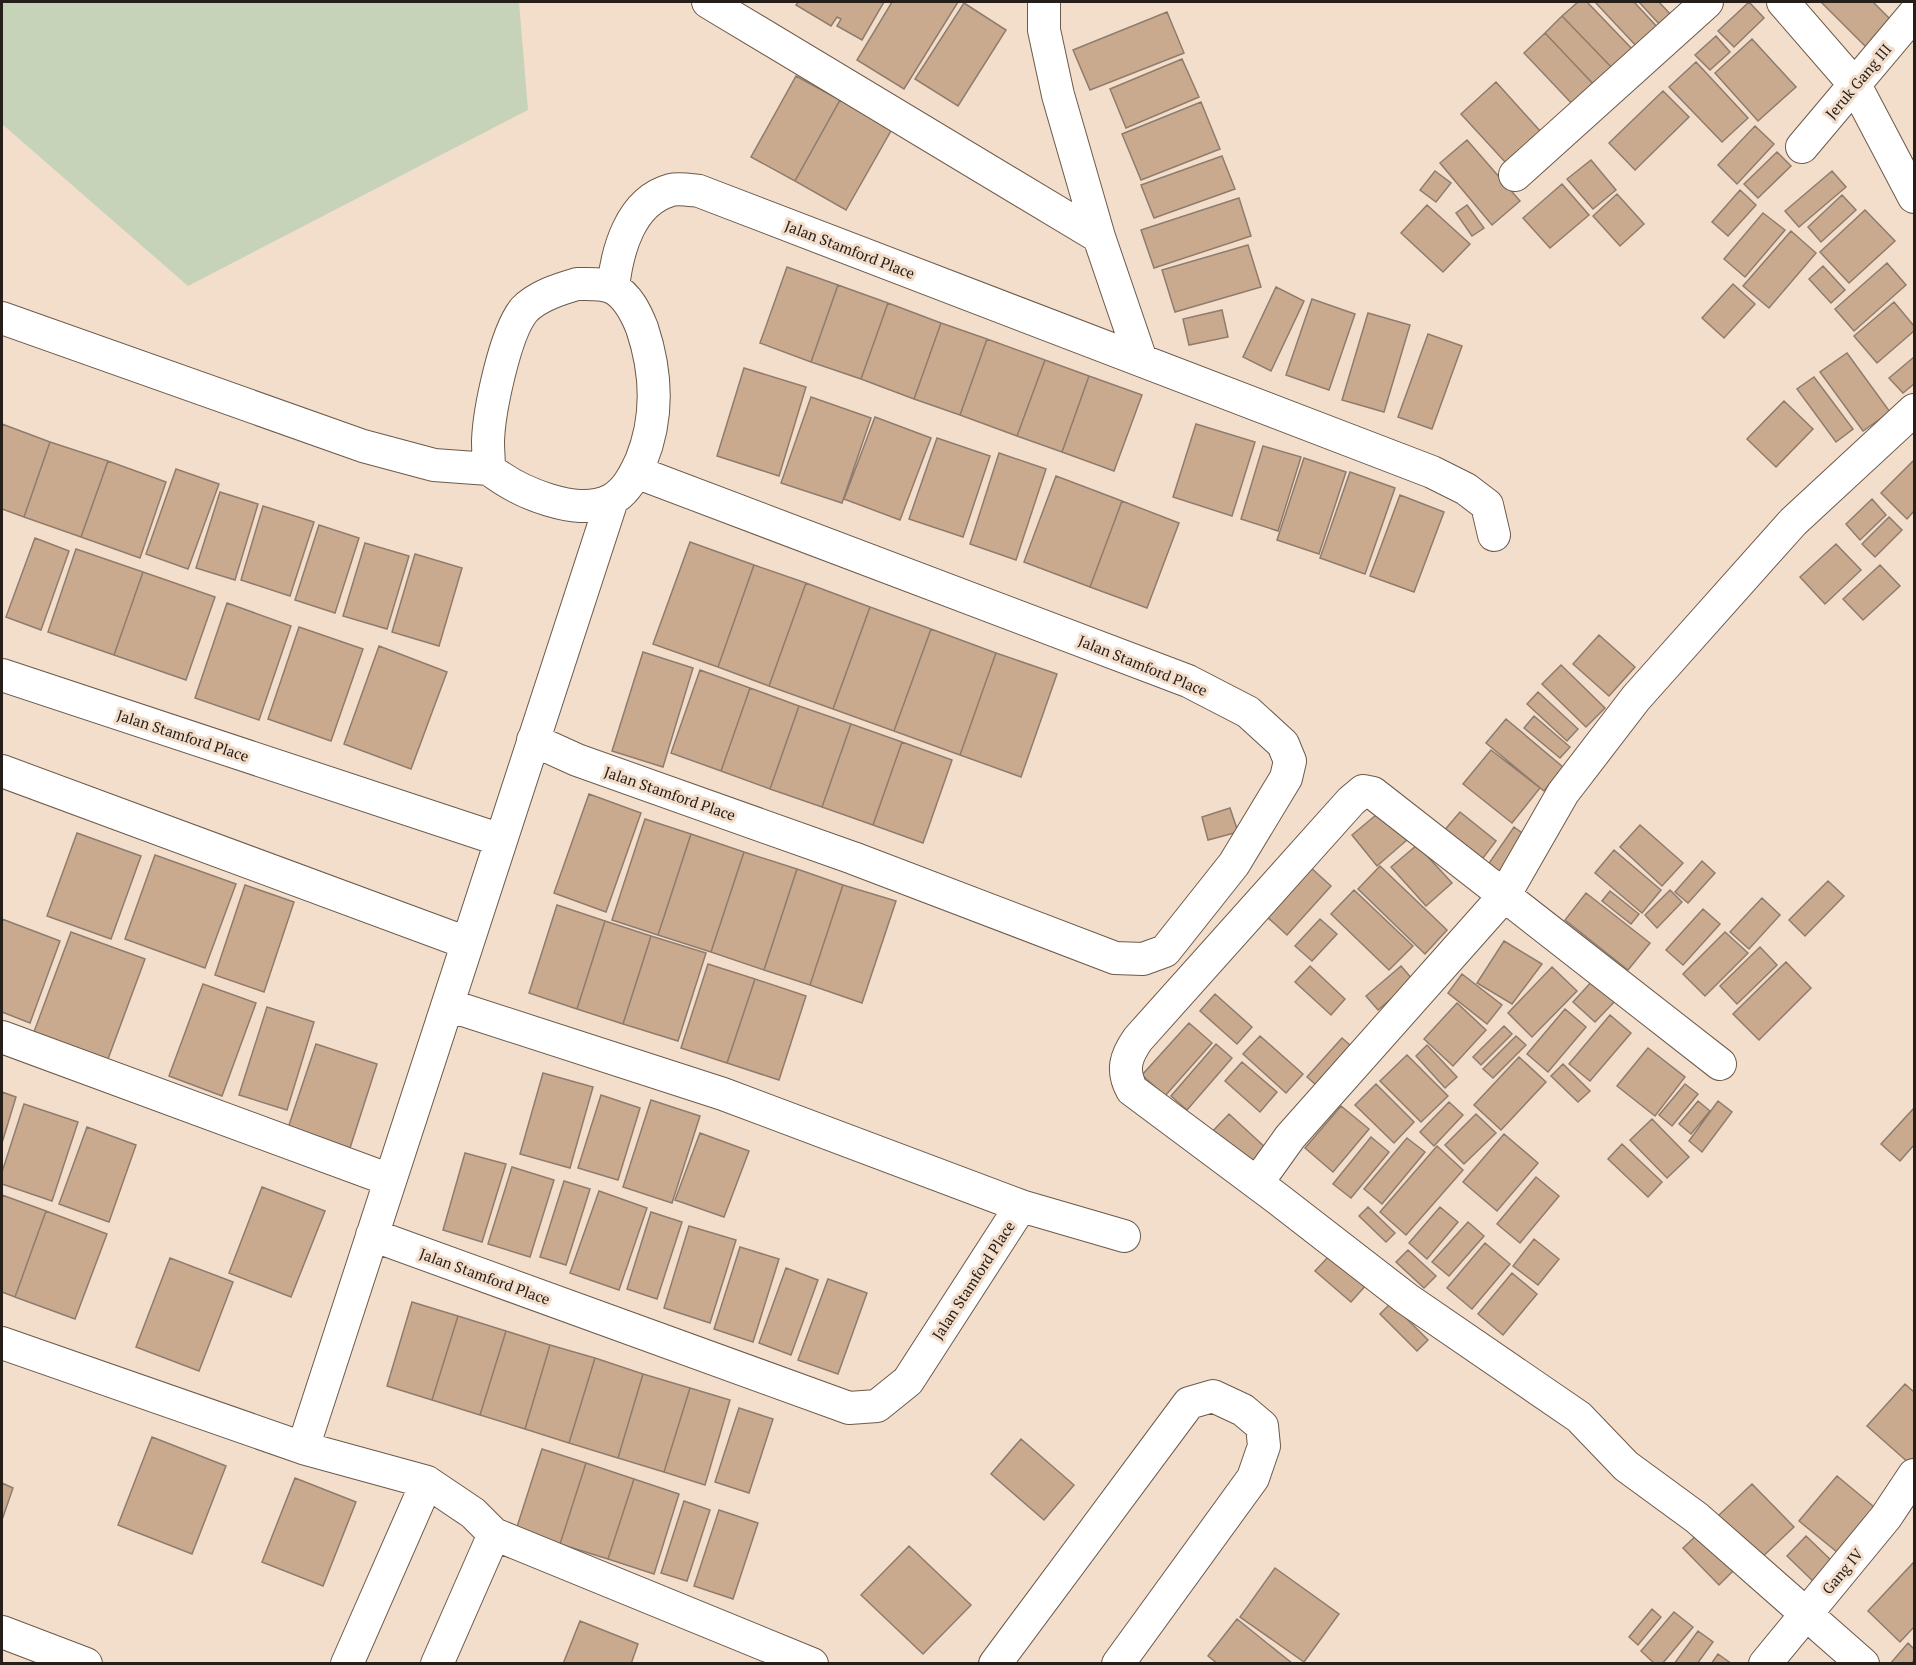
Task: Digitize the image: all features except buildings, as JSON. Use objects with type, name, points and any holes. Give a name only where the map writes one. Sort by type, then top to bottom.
[{"type":"street","points":[[708,2],[1100,237]]},
{"type":"street","points":[[1044,2],[1044,30],[1058,94],[1100,237],[1140,360]]},
{"type":"street","points":[[1515,176],[1707,2]]},
{"type":"street","points":[[1783,2],[1855,84],[1914,197]]},
{"type":"street","name":"Jeruk Gang III","points":[[1802,147],[1914,14]]},
{"type":"street","name":"Jalan Stamford Place","points":[[613,288],[623,241],[634,219],[652,197],[674,189],[699,191],[1432,472],[1466,489],[1487,505],[1494,535]]},
{"type":"street","points":[[2,318],[363,446],[434,465],[489,469],[504,481],[526,493],[568,506],[591,506],[612,500],[626,488],[636,472],[650,434],[654,414],[655,386],[650,352],[630,302],[613,288],[594,284],[577,284],[549,294],[525,309],[508,340],[499,378],[488,441],[489,469]]},
{"type":"street","points":[[1257,1183],[1290,1137],[1504,897],[1563,793],[1636,698],[1793,522],[1914,410]]},
{"type":"street","name":"Jalan Stamford Place","points":[[533,740],[577,760],[853,858],[1115,958],[1143,959],[1165,951],[1234,864],[1286,778],[1290,761],[1283,744],[1248,712],[1188,681],[636,472]]},
{"type":"street","points":[[303,1448],[612,500]]},
{"type":"street","name":"Jalan Stamford Place","points":[[2,675],[501,840]]},
{"type":"street","points":[[2,771],[467,943]]},
{"type":"street","points":[[1720,1064],[1373,793],[1363,791],[1351,801],[1138,1039],[1127,1054],[1127,1081],[1132,1090],[1407,1299],[1580,1417],[1626,1466],[1697,1518],[1863,1664]]},
{"type":"street","name":"Jalan Stamford Place","points":[[372,1236],[849,1408],[877,1406],[908,1381],[1021,1206],[723,1094],[448,1005]]},
{"type":"street","points":[[2,1037],[390,1180]]},
{"type":"street","points":[[1021,1206],[1124,1236]]},
{"type":"street","points":[[2,1343],[303,1448],[427,1482],[472,1513],[494,1534],[812,1664]]},
{"type":"street","points":[[995,1664],[1189,1404],[1213,1396],[1243,1410],[1262,1425],[1264,1446],[1253,1479],[1118,1664]]},
{"type":"street","name":"Gang IV","points":[[1765,1664],[1886,1517],[1914,1475]]},
{"type":"street","points":[[347,1664],[427,1482]]},
{"type":"street","points":[[437,1664],[494,1534]]},
{"type":"street","points":[[2,1632],[86,1664]]},
{"type":"green space","points":[[2,2],[519,2],[528,110],[188,286],[2,124]]}]
